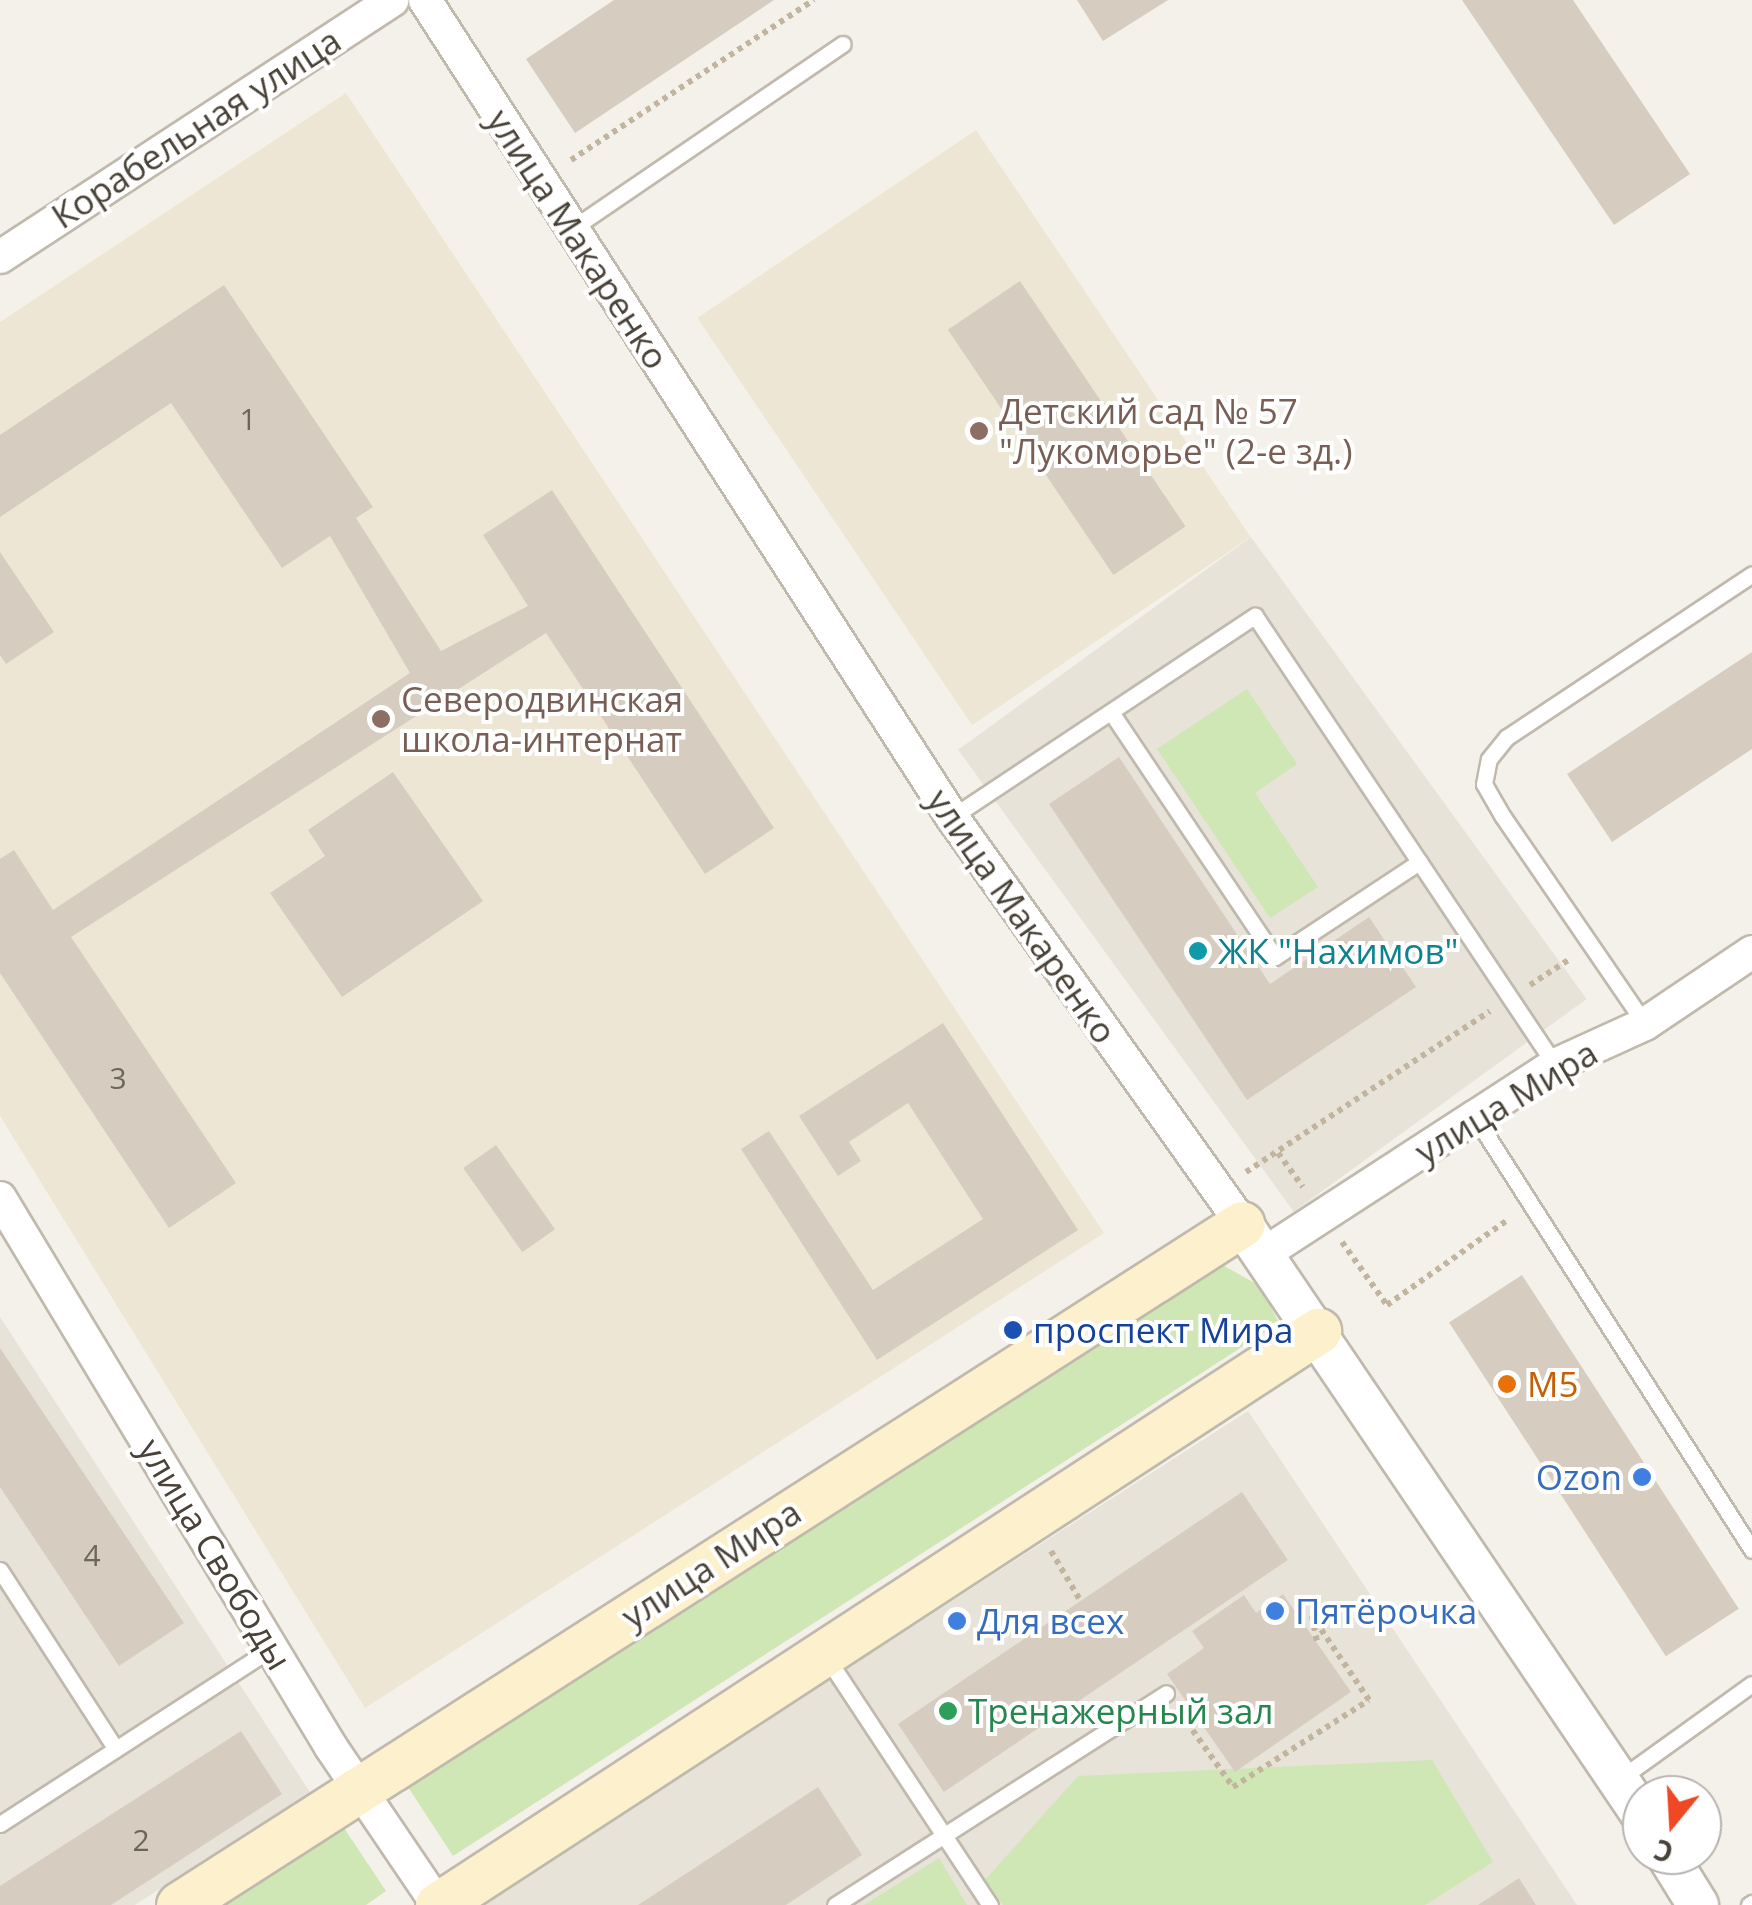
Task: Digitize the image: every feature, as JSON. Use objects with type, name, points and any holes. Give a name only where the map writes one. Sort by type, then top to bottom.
[{"type":"main road","name":"улица Мира","points":[[179,1905],[1244,1220]]},
{"type":"main road","points":[[438,1905],[1318,1331]]},
{"type":"street","name":"Корабельная улица","points":[[0,257],[392,0]]},
{"type":"street","name":"улица Макаренко","points":[[425,0],[952,818],[1244,1220],[1622,1782]]},
{"type":"street","name":"улица Мира","points":[[1244,1220],[1474,1117],[1554,1065],[1645,1024],[1752,952]]},
{"type":"street","name":"улица Свободы","points":[[0,1198],[272,1648],[438,1905]]},
{"type":"street","points":[[1679,1875],[1698,1905]]},
{"type":"lane","points":[[570,230],[843,44]]},
{"type":"lane","points":[[1645,1024],[1588,947],[1484,784],[1489,759],[1507,737],[1752,574]]},
{"type":"lane","points":[[952,818],[1255,616],[1554,1065]]},
{"type":"lane","points":[[1111,712],[1275,958],[1419,862]]},
{"type":"lane","points":[[1474,1117],[1750,1542]]},
{"type":"lane","points":[[0,1570],[116,1749]]},
{"type":"lane","points":[[0,1824],[272,1648]]},
{"type":"lane","points":[[824,1654],[990,1905]]},
{"type":"lane","points":[[1620,1779],[1752,1684]]},
{"type":"lane","points":[[835,1905],[1166,1692]]},
{"type":"path","points":[[566,164],[814,0]]},
{"type":"path","points":[[1244,1220],[1510,998],[1588,947]]},
{"type":"path","points":[[1386,1305],[1530,1204]]},
{"type":"path","points":[[1046,1541],[1080,1600]]},
{"type":"path","points":[[1166,1692],[1233,1787],[1369,1700],[1312,1616],[1316,1642]]},
{"type":"shaded area","name":"Северодвинская школа-интернат","points":[[346,93],[1104,1233],[365,1708],[0,1116],[0,322]]},
{"type":"shaded area","name":"Детский сад № 57 \"Лукоморье\" (2-е зд.)","points":[[976,130],[1251,537],[972,725],[697,318]]},
{"type":"shaded area","points":[[1251,537],[1587,999],[1294,1212],[958,750]]},
{"type":"shaded area","points":[[0,1317],[310,1792],[135,1905],[0,1905]]},
{"type":"shaded area","points":[[1248,1411],[1577,1905],[478,1905]]},
{"type":"green space","points":[[1247,689],[1297,764],[1255,793],[1318,887],[1270,918],[1157,749]]},
{"type":"green space","points":[[1219,1263],[1260,1286],[1279,1323],[453,1856],[408,1787]]},
{"type":"green space","points":[[1432,1760],[1493,1862],[1425,1905],[1003,1905],[985,1880],[1078,1776]]},
{"type":"green space","points":[[330,1807],[386,1891],[366,1905],[185,1905]]},
{"type":"green space","points":[[939,1858],[967,1905],[864,1905]]},
{"type":"building","points":[[614,0],[774,0],[575,133],[526,59]]},
{"type":"building","points":[[1077,0],[1168,0],[1103,41]]},
{"type":"building","points":[[1462,0],[1573,0],[1690,174],[1614,225]]},
{"type":"building","points":[[1020,281],[1186,526],[1113,575],[948,330]]},
{"type":"building","points":[[224,285],[373,507],[356,518],[441,651],[528,606],[483,535],[552,490],[774,828],[705,874],[546,633],[71,937],[236,1183],[169,1228],[0,973],[0,859],[14,850],[53,910],[410,673],[330,536],[282,568],[171,403],[0,517],[0,435]]},
{"type":"building","points":[[0,552],[54,632],[6,664],[0,655]]},
{"type":"building","points":[[1752,652],[1752,749],[1612,842],[1567,774]]},
{"type":"building","name":"ЖК \"Нахимов\"","points":[[1119,757],[1270,984],[1369,917],[1416,987],[1247,1100],[1049,804]]},
{"type":"building","points":[[393,772],[483,901],[342,997],[270,893],[325,856],[308,830]]},
{"type":"building","points":[[943,1023],[1078,1230],[877,1360],[741,1149],[769,1131],[873,1290],[983,1219],[908,1103],[849,1142],[861,1161],[838,1176],[799,1116]]},
{"type":"building","points":[[496,1145],[555,1229],[522,1252],[463,1168]]},
{"type":"building","points":[[1522,1275],[1739,1609],[1666,1656],[1449,1322]]},
{"type":"building","points":[[0,1348],[184,1623],[119,1666],[0,1487]]},
{"type":"building","points":[[1242,1492],[1288,1560],[944,1792],[898,1724]]},
{"type":"building","points":[[1283,1594],[1351,1692],[1235,1772],[1167,1674],[1204,1648],[1192,1631],[1244,1595],[1256,1613]]},
{"type":"building","points":[[241,1731],[282,1794],[111,1905],[0,1905],[0,1886]]},
{"type":"building","points":[[818,1787],[862,1855],[786,1905],[638,1905]]},
{"type":"building","points":[[1519,1878],[1536,1905],[1478,1905]]},
{"type":"place","name":"Детский сад № 57 \"Лукоморье\" (2-е зд.)","points":[[979,431]]},
{"type":"place","name":"Северодвинская школа-интернат","points":[[381,719]]},
{"type":"place","name":"ЖК \"Нахимов\"","points":[[1198,951]]},
{"type":"place","name":"проспект Мира","points":[[1013,1330]]},
{"type":"place","name":"М5","points":[[1507,1384]]},
{"type":"place","name":"Ozon","points":[[1642,1477]]},
{"type":"place","name":"Пятёрочка","points":[[1275,1611]]},
{"type":"place","name":"Для всех","points":[[957,1621]]},
{"type":"place","name":"Тренажерный зал","points":[[948,1711]]}]
